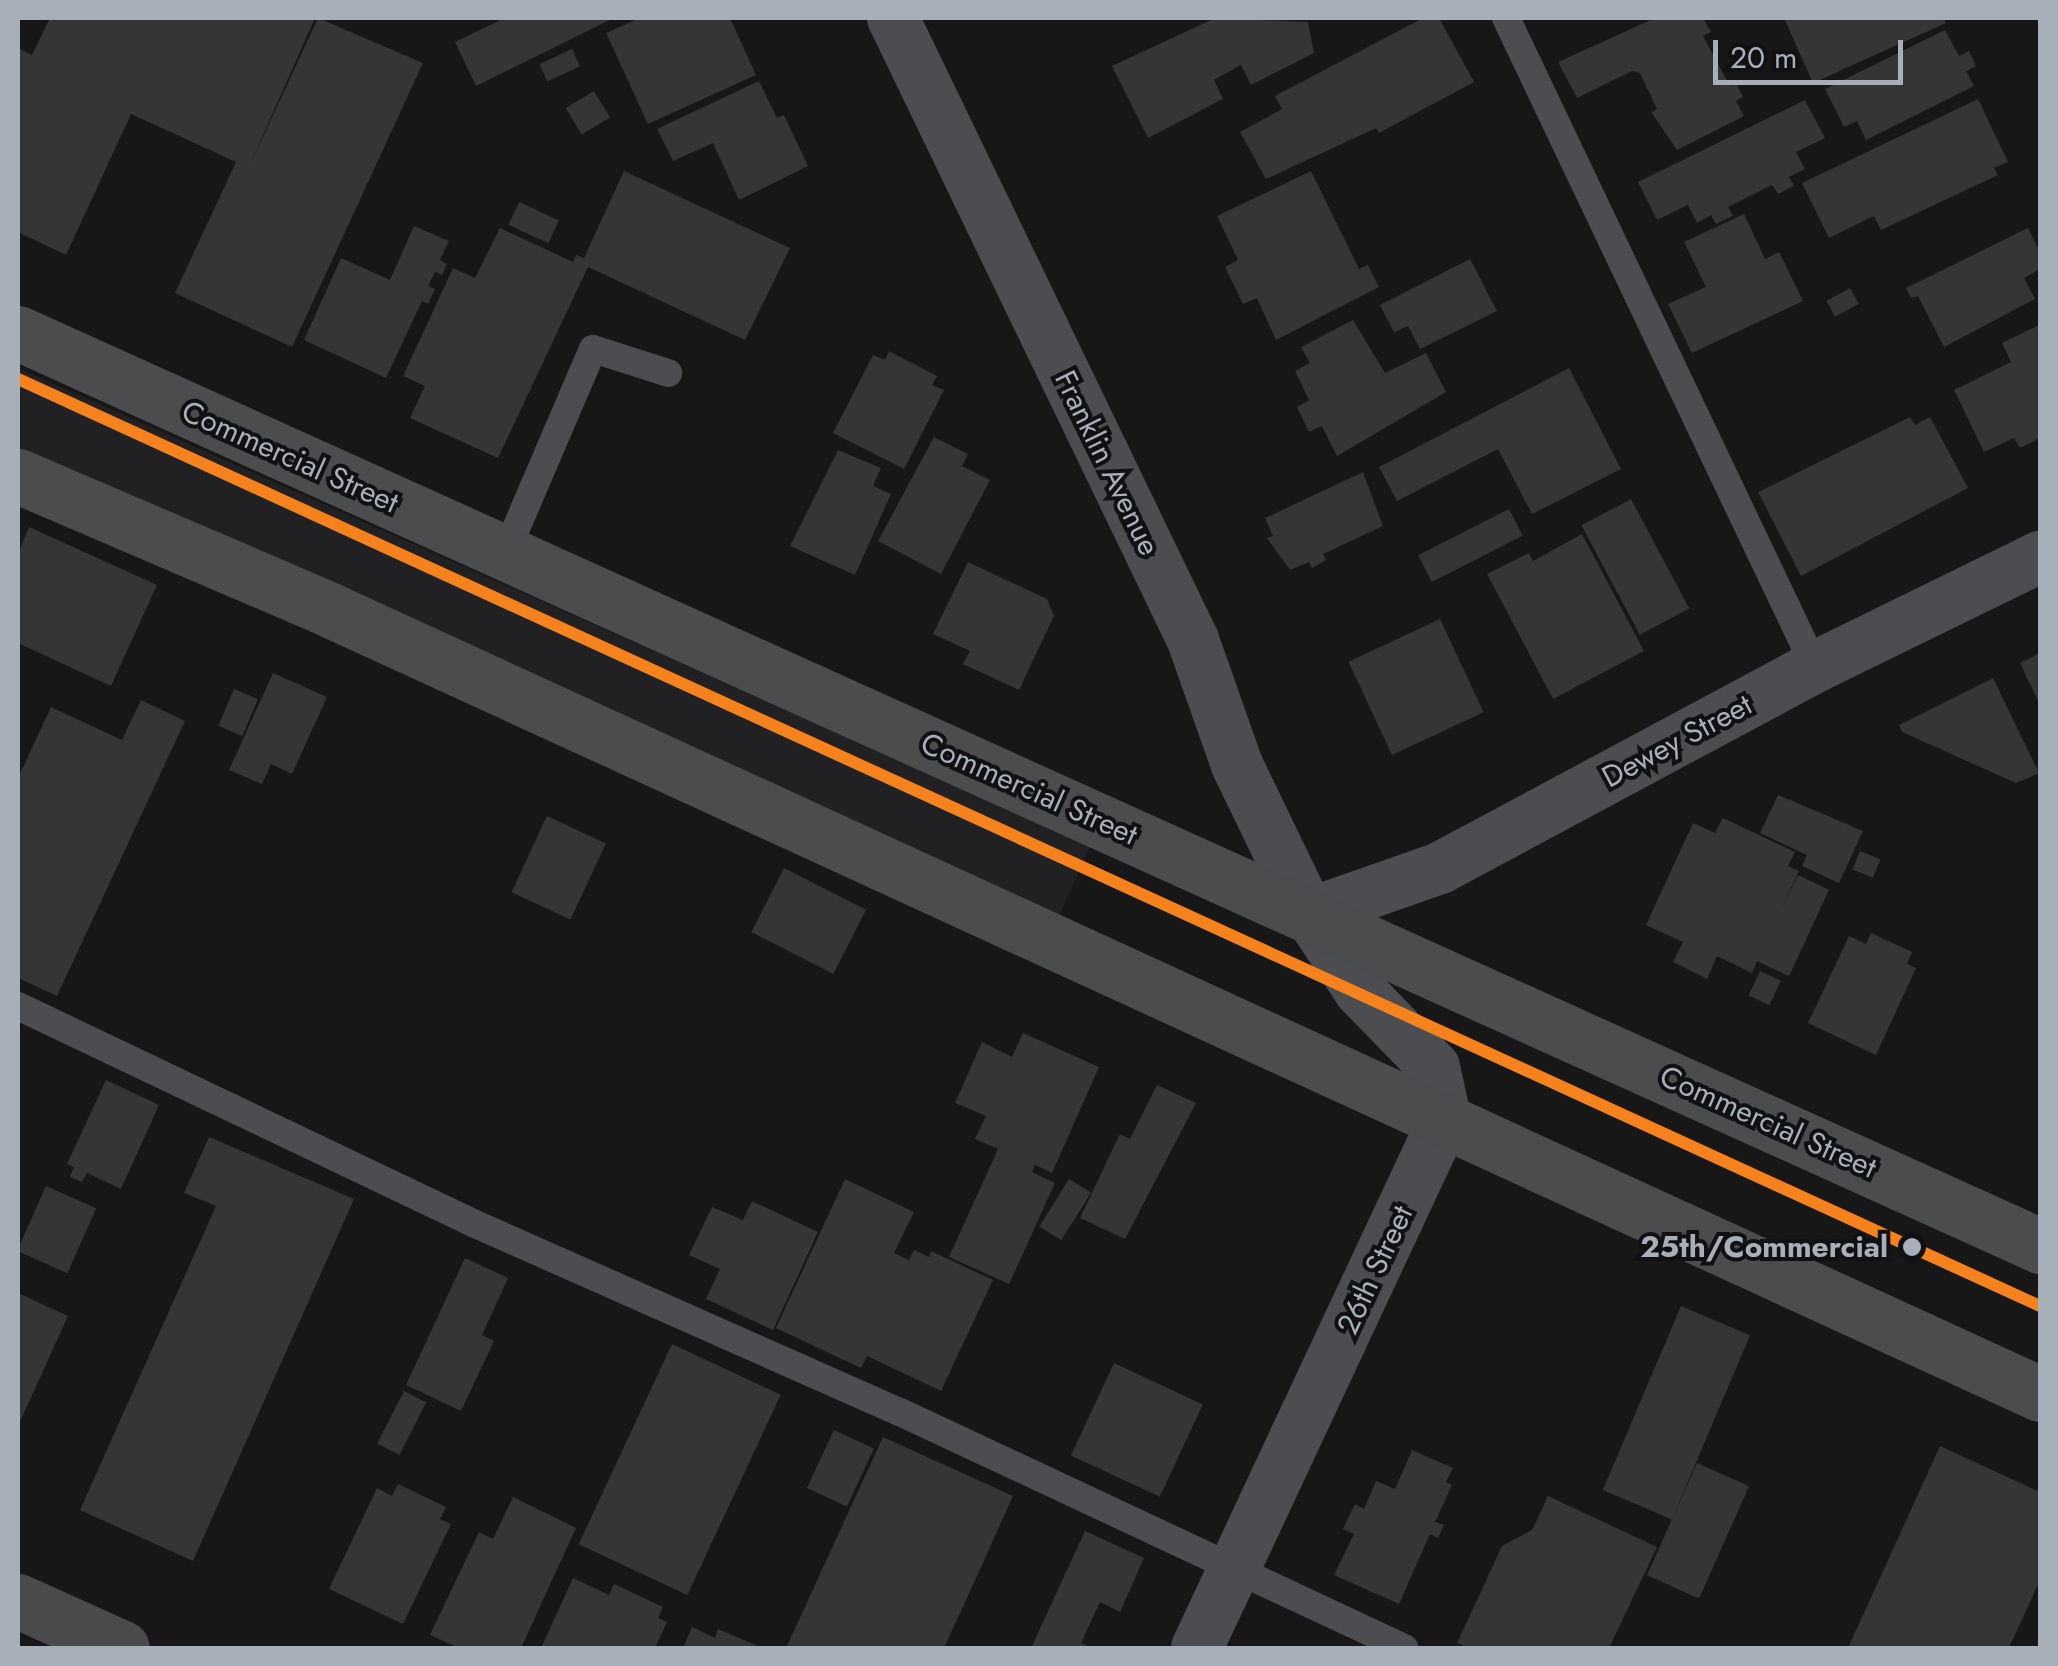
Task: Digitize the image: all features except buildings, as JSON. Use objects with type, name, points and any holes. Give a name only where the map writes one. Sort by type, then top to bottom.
[{"type":"main road","name":"Commercial Street","points":[[18,333],[2040,1246]]},
{"type":"main road","points":[[18,476],[330,610],[2040,1394]]},
{"type":"main road","points":[[18,1601],[122,1648]]},
{"type":"street","name":"Franklin Avenue","points":[[893,18],[1193,640],[1237,765],[1308,914]]},
{"type":"street","name":"Dewey Street","points":[[1308,914],[1440,868],[1815,667],[2040,557]]},
{"type":"street","points":[[1308,914],[1360,991],[1434,1067],[1445,1118]]},
{"type":"street","name":"26th Street","points":[[1197,1648],[1445,1118]]},
{"type":"lane","points":[[1506,18],[1815,667]]},
{"type":"lane","points":[[505,554],[593,349],[668,372]]},
{"type":"lane","points":[[18,1006],[472,1223],[1404,1648]]},
{"type":"shaded area","points":[[18,368],[1091,846],[1057,921],[18,459]]},
{"type":"transit line","points":[[18,379],[2040,1306]]},
{"type":"place","name":"25th/Commercial","points":[[1912,1247]]}]
